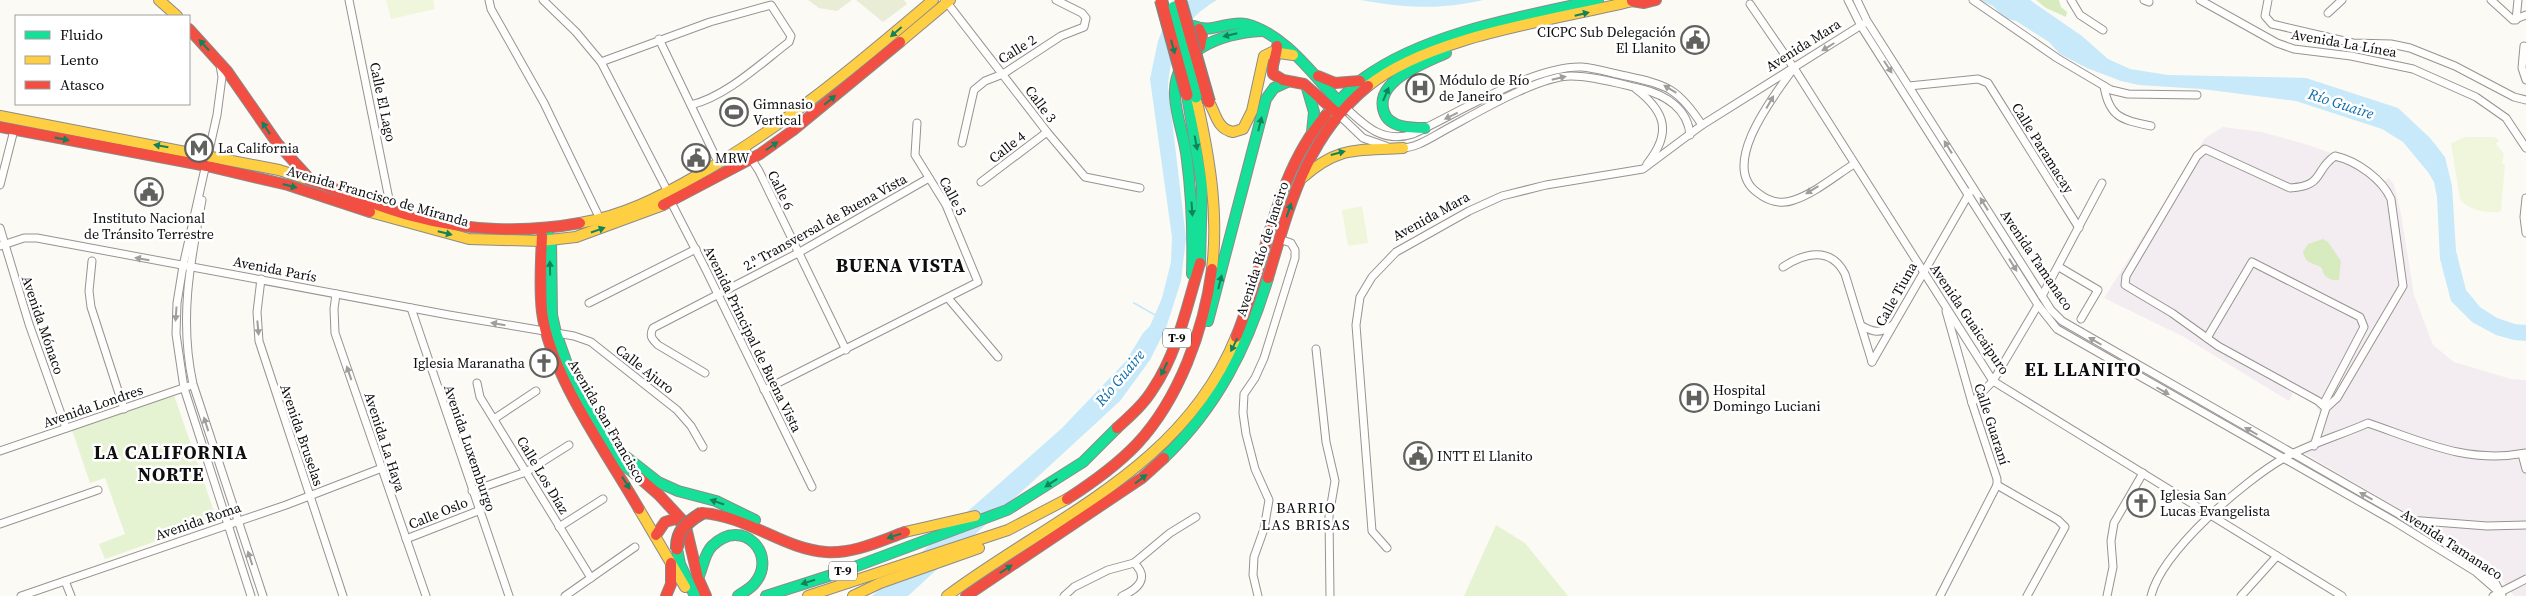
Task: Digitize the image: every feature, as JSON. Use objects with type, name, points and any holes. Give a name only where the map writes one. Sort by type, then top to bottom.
[{"type":"main road","points":[[159,0],[175,15]]},
{"type":"main road","name":"Avenida Francisco de Miranda","points":[[0,127],[310,178],[391,209],[432,220],[481,228],[512,230],[560,227],[600,219],[643,203],[669,197],[720,164],[748,154],[933,0]]},
{"type":"main road","points":[[1154,0],[1200,29],[1215,29],[1240,23],[1262,31],[1323,80],[1336,84],[1361,81]]},
{"type":"main road","name":"T-9","points":[[1160,0],[1207,150],[1215,223]]},
{"type":"main road","name":"T-9","points":[[766,596],[920,543],[1001,512],[1083,462],[1140,406],[1154,388],[1164,369],[1191,297],[1201,258],[1203,218],[1191,96],[1172,0]]},
{"type":"main road","name":"T-9","points":[[808,596],[896,566],[976,545],[1051,509],[1120,459],[1150,428],[1166,405],[1181,375],[1204,305],[1215,223],[1220,205],[1209,102],[1180,0]]},
{"type":"main road","name":"Avenida Río de Janeiro","points":[[948,596],[1007,554],[1135,471],[1173,436],[1195,410],[1238,339],[1259,278],[1280,203],[1293,168],[1311,136],[1361,81],[1397,56],[1452,35],[1598,0]]},
{"type":"main road","name":"Avenida Río de Janeiro","points":[[966,596],[1142,478],[1189,434],[1218,395],[1249,336],[1299,180],[1312,150],[1338,107],[1407,62],[1475,38],[1634,1],[1644,3],[1656,0]]},
{"type":"main road","name":"Avenida Francisco de Miranda","points":[[0,116],[208,161],[401,222],[450,234],[486,240],[546,240],[591,233],[630,219],[792,131],[947,1]]},
{"type":"main road","points":[[1200,29],[1202,35],[1200,48]]},
{"type":"main road","points":[[190,30],[236,82],[277,143],[310,178]]},
{"type":"main road","points":[[1191,297],[1193,213],[1187,154],[1175,86],[1183,66],[1200,48],[1226,35],[1262,31]]},
{"type":"main road","points":[[1425,128],[1405,127],[1395,124],[1387,118],[1382,105],[1387,89],[1405,74],[1475,38]]},
{"type":"main road","points":[[1274,39],[1278,52]]},
{"type":"main road","points":[[1209,102],[1223,128],[1230,132],[1241,130],[1251,116],[1262,58],[1268,52],[1293,55]]},
{"type":"main road","points":[[1278,52],[1271,62],[1271,72],[1287,82]]},
{"type":"main road","points":[[1309,70],[1338,107]]},
{"type":"main road","points":[[1181,375],[1200,341],[1214,302],[1266,99],[1274,88],[1287,82],[1298,82],[1338,107]]},
{"type":"main road","points":[[1307,88],[1314,112],[1311,136]]},
{"type":"main road","points":[[1299,180],[1324,158],[1342,151],[1403,148]]},
{"type":"main road","name":"Avenida San Francisco","points":[[545,227],[546,240],[540,304],[551,333],[572,378],[630,471],[659,495],[685,523],[698,578],[706,596]]},
{"type":"main road","name":"Avenida San Francisco","points":[[551,333],[555,361],[568,387],[656,535],[688,596]]},
{"type":"main road","points":[[616,449],[658,482],[678,491],[734,508],[775,533]]},
{"type":"main road","points":[[695,596],[680,564],[676,549],[678,533],[687,523],[702,513],[716,512],[775,533],[808,548],[838,552],[942,523],[1001,512]]},
{"type":"main road","points":[[656,535],[661,526],[670,520],[675,519],[685,523]]},
{"type":"main road","points":[[698,578],[706,554],[713,545],[727,536],[744,535],[758,545],[764,562],[760,575],[743,593]]},
{"type":"main road","points":[[853,596],[880,583],[976,545]]},
{"type":"main road","points":[[666,596],[671,584],[671,563]]},
{"type":"street","name":"Calle El Lago","points":[[349,0],[391,209]]},
{"type":"street","points":[[489,0],[491,9],[544,103],[600,219]]},
{"type":"street","name":"Avenida Principal de Buena Vista","points":[[543,0],[576,32],[601,62],[696,248],[812,487]]},
{"type":"street","name":"Calle 2","points":[[962,143],[974,90],[990,77],[1003,74],[1061,36],[1084,27],[1086,18],[1082,13],[1056,0]]},
{"type":"street","name":"Avenida Tamanaco","points":[[1848,0],[1909,86],[2056,316],[2071,328],[2409,520],[2473,562],[2490,576],[2498,595]]},
{"type":"street","name":"Avenida Tamanaco","points":[[1857,0],[1864,23],[1968,194],[2047,319],[2063,334],[2284,458],[2459,561],[2476,572],[2498,595]]},
{"type":"street","points":[[1973,0],[2057,58],[2104,86],[2128,94],[2197,95]]},
{"type":"street","points":[[2071,0],[2080,15],[2103,30]]},
{"type":"street","name":"Avenida La Línea","points":[[2200,0],[2211,2],[2277,43],[2294,49],[2374,60],[2413,69],[2476,97],[2506,118],[2526,148]]},
{"type":"street","points":[[2268,0],[2265,16],[2272,24],[2352,43],[2391,44],[2410,48],[2455,66],[2514,97],[2526,100]]},
{"type":"street","points":[[2328,13],[2342,0]]},
{"type":"street","points":[[2491,0],[2506,16],[2516,20],[2526,15]]},
{"type":"street","points":[[2516,20],[2518,0]]},
{"type":"street","name":"Calle 3","points":[[947,1],[1047,132],[1085,177],[1140,188]]},
{"type":"street","name":"Avenida Guaicaipuro","points":[[1750,4],[1794,68],[1993,381],[2342,596]]},
{"type":"street","points":[[601,62],[659,39],[771,5],[791,36],[785,45],[732,85],[702,102],[691,105]]},
{"type":"street","name":"Avenida Mara","points":[[1387,548],[1372,532],[1356,325],[1360,297],[1372,277],[1396,252],[1469,211],[1502,196],[1546,185],[1643,169],[1690,136],[1702,125],[1864,23]]},
{"type":"street","points":[[659,39],[720,164]]},
{"type":"street","points":[[2524,46],[2522,68],[2526,80]]},
{"type":"street","points":[[219,62],[222,77],[220,90],[208,161],[176,318],[177,347],[184,388],[250,595],[242,596]]},
{"type":"street","points":[[1338,107],[1370,129],[1389,138],[1407,136],[1535,75],[1560,69],[1581,67],[1659,83],[1682,98],[1702,125]]},
{"type":"street","points":[[1794,68],[1771,99],[1746,149],[1743,166],[1748,184],[1764,198],[1788,202],[1801,197],[1854,164]]},
{"type":"street","points":[[1338,107],[1367,140],[1403,148],[1422,142],[1497,104],[1557,77],[1580,76],[1654,92],[1675,104],[1686,118],[1690,136]]},
{"type":"street","name":"Calle Paramacay","points":[[1909,86],[1978,79],[1988,83],[2079,228]]},
{"type":"street","points":[[2104,86],[2106,101],[2114,112],[2125,120],[2151,126]]},
{"type":"street","points":[[1634,87],[1653,103],[1661,117],[1662,126],[1659,148],[1643,169]]},
{"type":"street","name":"Calle 5","points":[[917,123],[915,155],[946,205],[978,282],[948,298]]},
{"type":"street","points":[[0,185],[14,130]]},
{"type":"street","name":"Calle 4","points":[[982,182],[1047,132]]},
{"type":"street","points":[[2205,149],[2290,188],[2303,187],[2312,183],[2335,156],[2373,176],[2388,192],[2391,199],[2403,286],[2338,398],[2325,407],[2207,338],[2125,285],[2126,276],[2197,156],[2205,149]]},
{"type":"street","name":"Calle 6","points":[[748,154],[846,350]]},
{"type":"street","name":"2.ª Transversal de Buena Vista","points":[[705,373],[658,345],[650,333],[653,328],[798,253],[929,178]]},
{"type":"street","points":[[2042,296],[2102,184]]},
{"type":"street","name":"Calle Tiuna","points":[[1862,326],[1872,362],[1968,194],[1974,188]]},
{"type":"street","points":[[2526,198],[2524,217],[2526,233]]},
{"type":"street","name":"Avenida Mónaco","points":[[0,228],[2,246],[66,428]]},
{"type":"street","name":"Avenida París","points":[[2,246],[24,238],[37,238],[551,333]]},
{"type":"street","points":[[1258,596],[1253,575],[1254,557],[1264,529],[1270,500],[1255,469],[1243,413],[1244,394],[1255,378],[1264,358],[1295,258],[1295,250],[1292,243],[1279,239]]},
{"type":"street","points":[[589,303],[696,248]]},
{"type":"street","points":[[1783,267],[1807,254],[1823,255],[1837,262],[1845,274],[1862,326],[1875,332],[1882,332],[1893,325]]},
{"type":"street","points":[[92,261],[89,291],[91,307],[124,409]]},
{"type":"street","points":[[2207,338],[2252,262],[2360,317],[2364,327],[2325,407],[2314,446]]},
{"type":"street","points":[[187,267],[185,329],[193,384],[263,596]]},
{"type":"street","points":[[2059,267],[2098,290],[2081,319]]},
{"type":"street","name":"Avenida Bruselas","points":[[261,279],[257,312],[259,341],[343,596]]},
{"type":"street","name":"Avenida La Haya","points":[[336,294],[334,310],[335,333],[426,596]]},
{"type":"street","points":[[764,390],[948,298],[998,357]]},
{"type":"street","points":[[1972,403],[1993,381],[2038,305]]},
{"type":"street","name":"Avenida Luxemburgo","points":[[411,308],[478,511],[509,596]]},
{"type":"street","name":"Calle Guaraní","points":[[1940,596],[1996,485],[1997,479],[1972,403],[1945,308]]},
{"type":"street","name":"Calle Ajuro","points":[[551,333],[591,342],[677,410],[692,426],[703,447]]},
{"type":"street","points":[[1316,349],[1327,452],[1335,481],[1335,492],[1329,516],[1330,596]]},
{"type":"street","name":"Calle Los Díaz","points":[[477,383],[480,397],[591,578]]},
{"type":"street","name":"Avenida Londres","points":[[1,449],[124,409],[193,384]]},
{"type":"street","points":[[494,419],[536,391]]},
{"type":"street","points":[[2151,596],[2163,570],[2210,513],[2284,458],[2368,423],[2425,444],[2460,454],[2489,457],[2524,453],[2526,469]]},
{"type":"street","points":[[472,491],[526,472],[569,444]]},
{"type":"street","name":"Avenida Roma","points":[[21,596],[310,496],[382,468]]},
{"type":"street","points":[[2107,596],[2113,567],[2111,541],[2114,523],[2143,473]]},
{"type":"street","points":[[1996,485],[2063,523],[2064,532],[2027,596]]},
{"type":"street","points":[[0,524],[98,490]]},
{"type":"street","points":[[560,527],[603,499]]},
{"type":"street","name":"Calle Oslo","points":[[406,539],[478,511]]},
{"type":"street","points":[[1064,596],[1074,587],[1108,570],[1134,563],[1170,533],[1196,517]]},
{"type":"street","points":[[2409,520],[2487,526],[2526,525]]},
{"type":"street","points":[[566,596],[635,547]]},
{"type":"street","points":[[2241,596],[2277,556]]},
{"type":"street","points":[[1122,596],[1137,588],[1142,581],[1142,574],[1134,563]]},
{"type":"street","points":[[2498,595],[2526,579]]},
{"type":"street","points":[[65,581],[71,596]]},
{"type":"shaded area","points":[[2223,127],[2262,132],[2308,145],[2334,154],[2383,182],[2389,178],[2394,185],[2401,214],[2414,295],[2433,345],[2454,362],[2511,379],[2526,380],[2526,596],[2514,596],[2489,562],[2472,551],[2300,451],[2318,428],[2321,416],[2314,402],[2294,391],[2289,401],[2184,337],[2104,298],[2205,138]]},
{"type":"green space","points":[[386,0],[433,0],[435,9],[391,19]]},
{"type":"green space","points":[[808,0],[852,0],[837,11],[819,8]]},
{"type":"green space","points":[[856,0],[904,0],[907,4],[883,22]]},
{"type":"green space","points":[[2036,0],[2059,0],[2061,7],[2067,12],[2066,17],[2046,8]]},
{"type":"green space","points":[[2465,137],[2494,137],[2499,140],[2496,144],[2504,154],[2502,163],[2505,165],[2501,210],[2499,212],[2477,210],[2463,203],[2460,199],[2451,143]]},
{"type":"green space","points":[[1362,206],[1368,243],[1348,246],[1342,210]]},
{"type":"green space","points":[[2323,239],[2328,242],[2341,261],[2339,280],[2328,278],[2322,268],[2308,261],[2304,256],[2303,252],[2308,244]]},
{"type":"green space","points":[[174,395],[217,520],[105,559],[99,544],[125,534],[105,478],[90,483],[72,430]]},
{"type":"green space","points":[[1496,525],[1525,543],[1568,596],[1464,596]]},
{"type":"water","name":"Río Guaire","points":[[1189,0],[1217,0],[1205,8],[1187,26],[1180,36],[1172,60],[1168,87],[1186,238],[1181,281],[1166,328],[1150,360],[1120,401],[908,596],[872,596],[1062,428],[1126,361],[1143,333],[1150,326],[1162,298],[1171,262],[1172,237],[1150,79],[1158,41],[1165,24]]},
{"type":"water","points":[[1361,0],[1483,0],[1437,7],[1422,7]]},
{"type":"water","name":"Río Guaire","points":[[1980,0],[2030,0],[2082,36],[2108,59],[2130,69],[2168,75],[2306,78],[2398,108],[2430,138],[2445,157],[2452,186],[2456,251],[2466,290],[2480,307],[2497,318],[2515,324],[2526,325],[2526,341],[2496,335],[2472,322],[2451,301],[2440,259],[2437,197],[2434,182],[2403,142],[2382,129],[2296,101],[2202,89],[2139,85],[2121,81],[2087,68],[2060,54],[2049,42],[2016,21],[2004,18],[1993,6]]},
{"type":"waterway","points":[[1134,303],[1155,315]]},
{"type":"traffic: fast","points":[[1326,115],[1364,78],[1389,62],[1416,49],[1476,28],[1598,0]]},
{"type":"traffic: fast","points":[[1174,7],[1196,97]]},
{"type":"traffic: fast","points":[[1194,26],[1214,28],[1239,23],[1261,29],[1274,37],[1299,58],[1342,105]]},
{"type":"traffic: fast","points":[[1192,274],[1190,188],[1186,152],[1176,104],[1176,80],[1182,66],[1191,55],[1203,47],[1232,35],[1262,31]]},
{"type":"traffic: fast","points":[[1425,128],[1402,126],[1391,121],[1384,112],[1383,101],[1386,91],[1393,82],[1414,68],[1446,53]]},
{"type":"traffic: fast","points":[[1208,321],[1266,99],[1274,88],[1287,82]]},
{"type":"traffic: fast","points":[[1307,88],[1314,112],[1312,132]]},
{"type":"traffic: fast","points":[[1187,95],[1202,185],[1200,263]]},
{"type":"traffic: fast","points":[[548,235],[551,240],[552,315],[556,333],[572,378],[625,466],[634,473]]},
{"type":"traffic: fast","points":[[1164,458],[1200,418],[1228,375],[1260,304],[1268,278]]},
{"type":"traffic: fast","points":[[766,596],[841,572],[1007,510],[1083,462],[1117,428]]},
{"type":"traffic: fast","points":[[616,449],[658,482],[678,491],[716,501],[755,520]]},
{"type":"traffic: fast","points":[[698,578],[705,557],[712,546],[724,538],[735,535],[746,537],[760,551],[761,573],[754,584],[738,596]]},
{"type":"traffic: fast","points":[[677,549],[680,564],[695,596]]},
{"type":"traffic: slow","points":[[159,0],[176,15]]},
{"type":"traffic: slow","points":[[580,223],[611,216],[640,205],[682,184],[728,157],[819,94],[933,0]]},
{"type":"traffic: slow","points":[[900,42],[950,0]]},
{"type":"traffic: slow","points":[[1368,86],[1394,68],[1460,42],[1496,31],[1637,0]]},
{"type":"traffic: slow","points":[[1209,102],[1223,128],[1233,132],[1243,129],[1252,111],[1264,56],[1272,52],[1293,55]]},
{"type":"traffic: slow","points":[[1196,97],[1212,183],[1214,226],[1212,269]]},
{"type":"traffic: slow","points":[[0,116],[279,170],[307,179]]},
{"type":"traffic: slow","points":[[1302,178],[1315,167],[1338,155],[1361,150],[1403,148]]},
{"type":"traffic: slow","points":[[370,212],[469,239],[541,241],[576,237],[663,205]]},
{"type":"traffic: slow","points":[[947,596],[1071,514],[1149,456],[1183,422],[1213,382],[1236,337]]},
{"type":"traffic: slow","points":[[808,596],[1008,530],[1067,499]]},
{"type":"traffic: slow","points":[[639,509],[685,587]]},
{"type":"traffic: slow","points":[[905,532],[975,516]]},
{"type":"traffic: slow","points":[[853,596],[880,583],[979,548]]},
{"type":"traffic: jam","points":[[1161,0],[1187,95]]},
{"type":"traffic: jam","points":[[1180,0],[1209,102]]},
{"type":"traffic: jam","points":[[1632,1],[1644,3],[1656,0]]},
{"type":"traffic: jam","points":[[1199,29],[1202,35],[1200,47]]},
{"type":"traffic: jam","points":[[190,30],[227,71],[277,143],[307,176]]},
{"type":"traffic: jam","points":[[663,205],[760,154],[792,131],[900,42]]},
{"type":"traffic: jam","points":[[1277,46],[1273,74],[1283,80],[1304,84],[1336,112]]},
{"type":"traffic: jam","points":[[1318,76],[1335,83],[1360,81]]},
{"type":"traffic: jam","points":[[1268,278],[1284,224],[1303,173],[1329,127],[1368,86]]},
{"type":"traffic: jam","points":[[1236,337],[1282,193],[1308,139],[1326,115]]},
{"type":"traffic: jam","points":[[0,127],[207,166],[288,185],[370,212]]},
{"type":"traffic: jam","points":[[307,179],[373,204],[453,225],[517,229],[580,223]]},
{"type":"traffic: jam","points":[[542,236],[540,284],[542,312],[547,336],[568,387],[596,439],[639,509]]},
{"type":"traffic: jam","points":[[1117,428],[1145,400],[1162,375],[1181,328],[1200,263]]},
{"type":"traffic: jam","points":[[1067,499],[1121,460],[1152,426],[1165,406],[1177,385],[1196,339],[1203,316],[1212,269]]},
{"type":"traffic: jam","points":[[966,596],[1142,478],[1164,458]]},
{"type":"traffic: jam","points":[[634,473],[659,495],[685,523],[698,578],[706,596]]},
{"type":"traffic: jam","points":[[702,513],[719,515],[735,520],[795,545],[810,550],[826,552],[856,549],[905,532]]},
{"type":"traffic: jam","points":[[677,549],[678,537],[681,532],[692,520],[702,513]]},
{"type":"traffic: jam","points":[[656,535],[665,522],[675,519],[684,523]]},
{"type":"traffic: jam","points":[[666,596],[671,584],[671,563]]},
{"type":"place","name":"CICPC Sub Delegación El Llanito","points":[[1695,40]]},
{"type":"place","name":"Módulo de Río de Janeiro","points":[[1420,88]]},
{"type":"place","name":"Gimnasio Vertical","points":[[734,112]]},
{"type":"place","name":"La California","points":[[199,148]]},
{"type":"place","name":"MRW","points":[[696,158]]},
{"type":"place","name":"Instituto Nacional de Tránsito Terrestre","points":[[149,192]]},
{"type":"place","name":"Iglesia Maranatha","points":[[544,363]]},
{"type":"place","name":"Hospital Domingo Luciani","points":[[1694,398]]},
{"type":"place","name":"INTT El Llanito","points":[[1418,456]]},
{"type":"place","name":"Iglesia San Lucas Evangelista","points":[[2141,503]]},
{"type":"district","name":"BUENA VISTA","points":[[901,265]]},
{"type":"district","name":"EL LLANITO","points":[[2083,369]]},
{"type":"district","name":"LA CALIFORNIA NORTE","points":[[171,463]]},
{"type":"district","name":"BARRIO LAS BRISAS","points":[[1306,516]]}]
